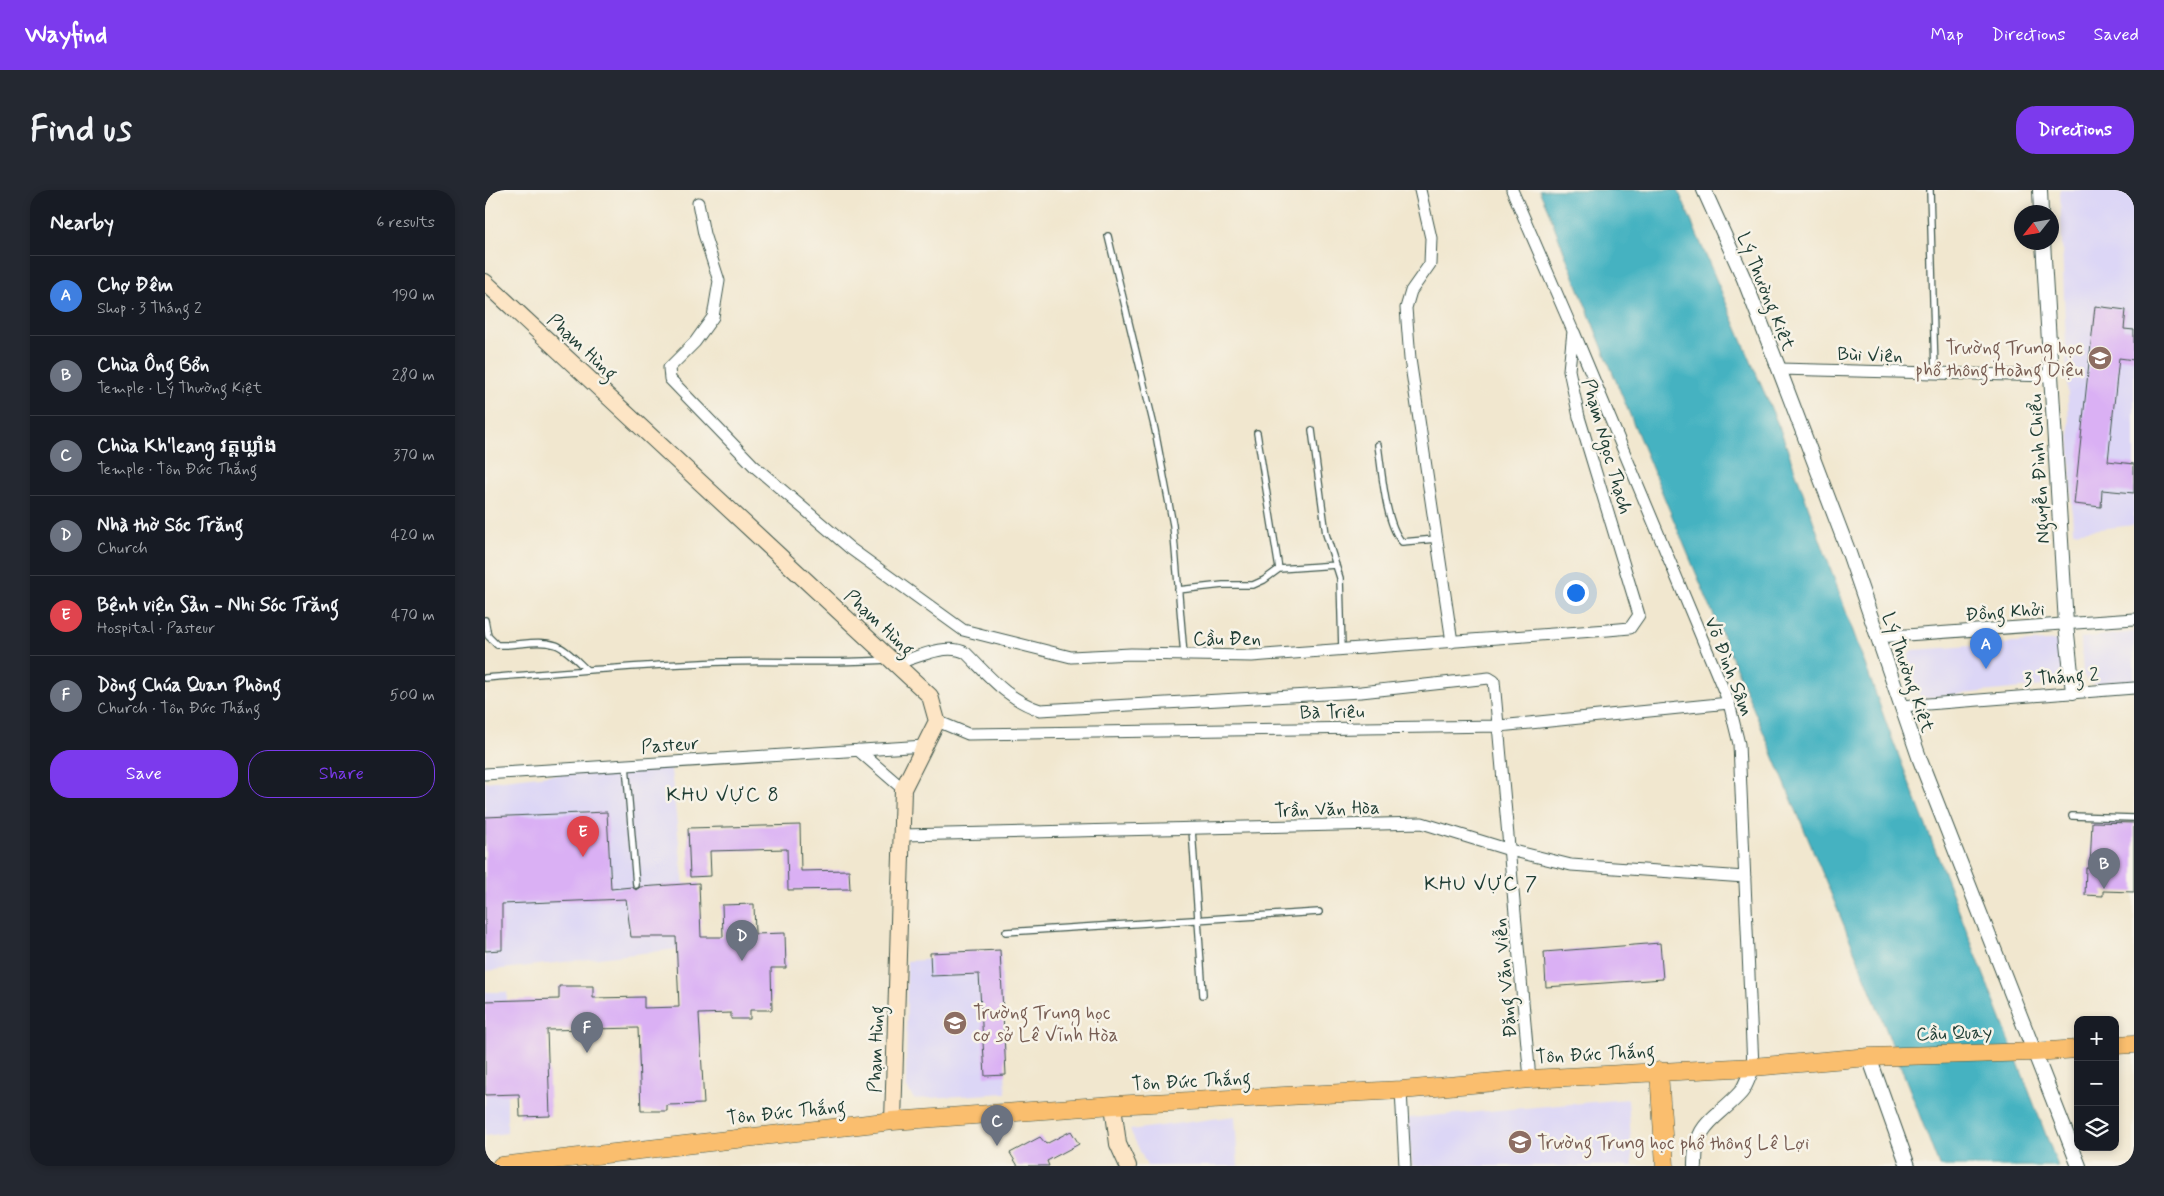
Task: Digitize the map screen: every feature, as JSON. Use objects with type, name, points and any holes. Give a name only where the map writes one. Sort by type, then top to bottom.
[{"type":"main road","name":"Phạm Hùng","points":[[485,282],[930,696],[937,722],[903,789],[893,1121]]},
{"type":"main road","points":[[2119,1046],[2134,1044]]},
{"type":"main road","name":"Cầu Quay","points":[[1877,1056],[2030,1052],[2074,1048]]},
{"type":"main road","name":"Tôn Đức Thắng","points":[[501,1166],[601,1160],[893,1121],[1113,1106],[1401,1090],[1530,1078],[1753,1067],[1877,1056]]},
{"type":"main road","points":[[1659,1071],[1665,1166]]},
{"type":"main road","points":[[1113,1106],[1118,1144],[1128,1166]]},
{"type":"street","points":[[1420,190],[1431,238],[1431,264],[1411,290],[1406,308],[1410,359],[1451,642]]},
{"type":"street","name":"Phạm Ngọc Thạch","points":[[1512,190],[1573,331],[1569,370],[1579,417],[1639,616],[1631,628]]},
{"type":"street","name":"Lý Thường Kiệt","points":[[1704,190],[1744,279],[1779,369],[1849,553],[1920,760],[2030,1052],[2079,1166]]},
{"type":"street","points":[[2039,190],[2040,205]]},
{"type":"street","name":"Cầu Đen","points":[[698,203],[704,234],[719,281],[718,290],[713,317],[695,342],[669,368],[670,379],[754,466],[851,549],[963,630],[1071,657],[1131,654],[1252,656],[1631,628]]},
{"type":"street","name":"Nguyễn Đình Chiểu","points":[[2043,250],[2066,624],[2073,692]]},
{"type":"street","name":"Võ Đình Sâm","points":[[1573,331],[1729,703],[1739,744],[1753,1067]]},
{"type":"street","name":"Bùi Viện","points":[[1779,369],[2051,376]]},
{"type":"street","name":"Đồng Khởi","points":[[1878,637],[2134,619]]},
{"type":"street","name":"Đặng Văn Viễn","points":[[893,662],[945,649],[958,649],[966,653],[1009,696],[1024,705],[1040,710],[1361,692],[1489,678],[1494,681],[1530,1078]]},
{"type":"street","name":"3 Tháng 2","points":[[1902,706],[2134,688]]},
{"type":"street","name":"Bà Triệu","points":[[937,722],[968,734],[1499,726],[1729,703]]},
{"type":"street","name":"Pasteur","points":[[485,774],[925,746]]},
{"type":"street","points":[[857,750],[903,789]]},
{"type":"street","name":"Trần Văn Hòa","points":[[902,835],[1422,823],[1510,850],[1571,865],[1745,878]]},
{"type":"street","points":[[1877,1056],[1909,1166]]},
{"type":"street","points":[[1695,1166],[1698,1137],[1708,1122],[1741,1091],[1753,1067]]},
{"type":"street","points":[[1401,1090],[1405,1166]]},
{"type":"lane","points":[[1930,190],[1935,373]]},
{"type":"lane","points":[[1108,236],[1155,430],[1173,525],[1184,655]]},
{"type":"lane","points":[[1312,430],[1326,534],[1340,578],[1342,650]]},
{"type":"lane","points":[[1257,433],[1279,569]]},
{"type":"lane","points":[[1378,445],[1392,525],[1399,538],[1402,542],[1436,540]]},
{"type":"lane","points":[[1178,590],[1223,585],[1253,585],[1265,580],[1279,569],[1336,565]]},
{"type":"lane","points":[[485,620],[489,636],[497,645],[510,646],[539,642],[558,646],[587,670]]},
{"type":"lane","points":[[485,678],[674,664],[778,660],[843,663],[893,662]]},
{"type":"lane","points":[[625,765],[636,885]]},
{"type":"lane","points":[[2071,816],[2134,818]]},
{"type":"lane","points":[[1192,829],[1203,995]]},
{"type":"lane","points":[[1006,932],[1319,912]]},
{"type":"shaded area","name":"Trường Trung học phổ thông Hoàng Diệu","points":[[2060,190],[2134,190],[2134,525],[2073,532]]},
{"type":"shaded area","points":[[2134,632],[2134,682],[2096,685],[2087,681],[2083,674],[2081,638]]},
{"type":"shaded area","points":[[2060,640],[2063,684],[1920,698],[1908,655],[1913,650]]},
{"type":"shaded area","points":[[670,762],[684,887],[670,889],[677,949],[485,971],[485,782]]},
{"type":"shaded area","name":"Trường Trung học cơ sở Lê Vĩnh Hòa","points":[[1001,955],[1006,1093],[914,1099],[906,1086],[907,961]]},
{"type":"shaded area","points":[[485,992],[507,992],[507,1133],[485,1136]]},
{"type":"shaded area","name":"Trường Trung học phổ thông Lê Lợi","points":[[1628,1099],[1633,1166],[1412,1166],[1408,1118]]},
{"type":"shaded area","points":[[1235,1116],[1238,1166],[1147,1166],[1130,1130]]},
{"type":"water","points":[[1539,190],[1678,190],[1782,434],[1888,728],[2058,1166],[1939,1166],[1844,926],[1644,450]]},
{"type":"building","points":[[2095,306],[2126,310],[2124,329],[2134,330],[2134,360],[2119,358],[2108,461],[2134,464],[2134,493],[2102,490],[2101,507],[2074,504]]},
{"type":"building","points":[[607,812],[611,889],[632,887],[636,890],[640,887],[699,883],[701,937],[723,937],[722,905],[754,904],[755,934],[785,933],[786,968],[771,968],[772,1010],[750,1010],[750,1019],[731,1019],[731,1013],[699,1014],[704,1104],[667,1105],[667,1111],[641,1111],[638,1028],[547,1030],[550,1116],[520,1117],[519,1094],[485,1095],[485,1001],[559,999],[559,986],[593,986],[593,998],[644,997],[644,1008],[679,1007],[676,937],[631,937],[626,899],[502,904],[502,950],[485,951],[485,817]]},
{"type":"building","points":[[2092,822],[2134,823],[2134,892],[2103,891],[2103,896],[2085,895],[2086,868],[2090,868]]},
{"type":"building","points":[[800,825],[801,871],[849,870],[850,889],[788,890],[787,849],[710,851],[711,876],[690,877],[688,828]]},
{"type":"building","points":[[1660,943],[1663,979],[1546,987],[1544,952]]},
{"type":"building","points":[[1000,950],[1006,1075],[985,1076],[979,974],[931,976],[930,953]]},
{"type":"building","points":[[1071,1131],[1079,1144],[1047,1161],[1049,1166],[1018,1166],[1010,1153],[1040,1137],[1046,1144]]},
{"type":"place","name":"Trường Trung học phổ thông Hoàng Diệu","points":[[2100,358]]},
{"type":"place","name":"Chợ Đêm","points":[[1986,669]]},
{"type":"place","name":"Bệnh viện Sản - Nhi Sóc Trăng","points":[[583,857]]},
{"type":"place","name":"Chùa Ông Bổn","points":[[2104,889]]},
{"type":"place","name":"Nhà thờ Sóc Trăng","points":[[742,961]]},
{"type":"place","name":"Trường Trung học cơ sở Lê Vĩnh Hòa","points":[[955,1023]]},
{"type":"place","name":"Dòng Chúa Quan Phòng","points":[[587,1053]]},
{"type":"place","name":"Trường Trung học phổ thông Lê Lợi","points":[[1520,1142]]},
{"type":"place","name":"Chùa Kh'leang វត្តឃ្លាំង","points":[[997,1146]]},
{"type":"district","name":"KHU VỰC 8","points":[[723,794]]},
{"type":"district","name":"KHU VỰC 7","points":[[1481,883]]}]
